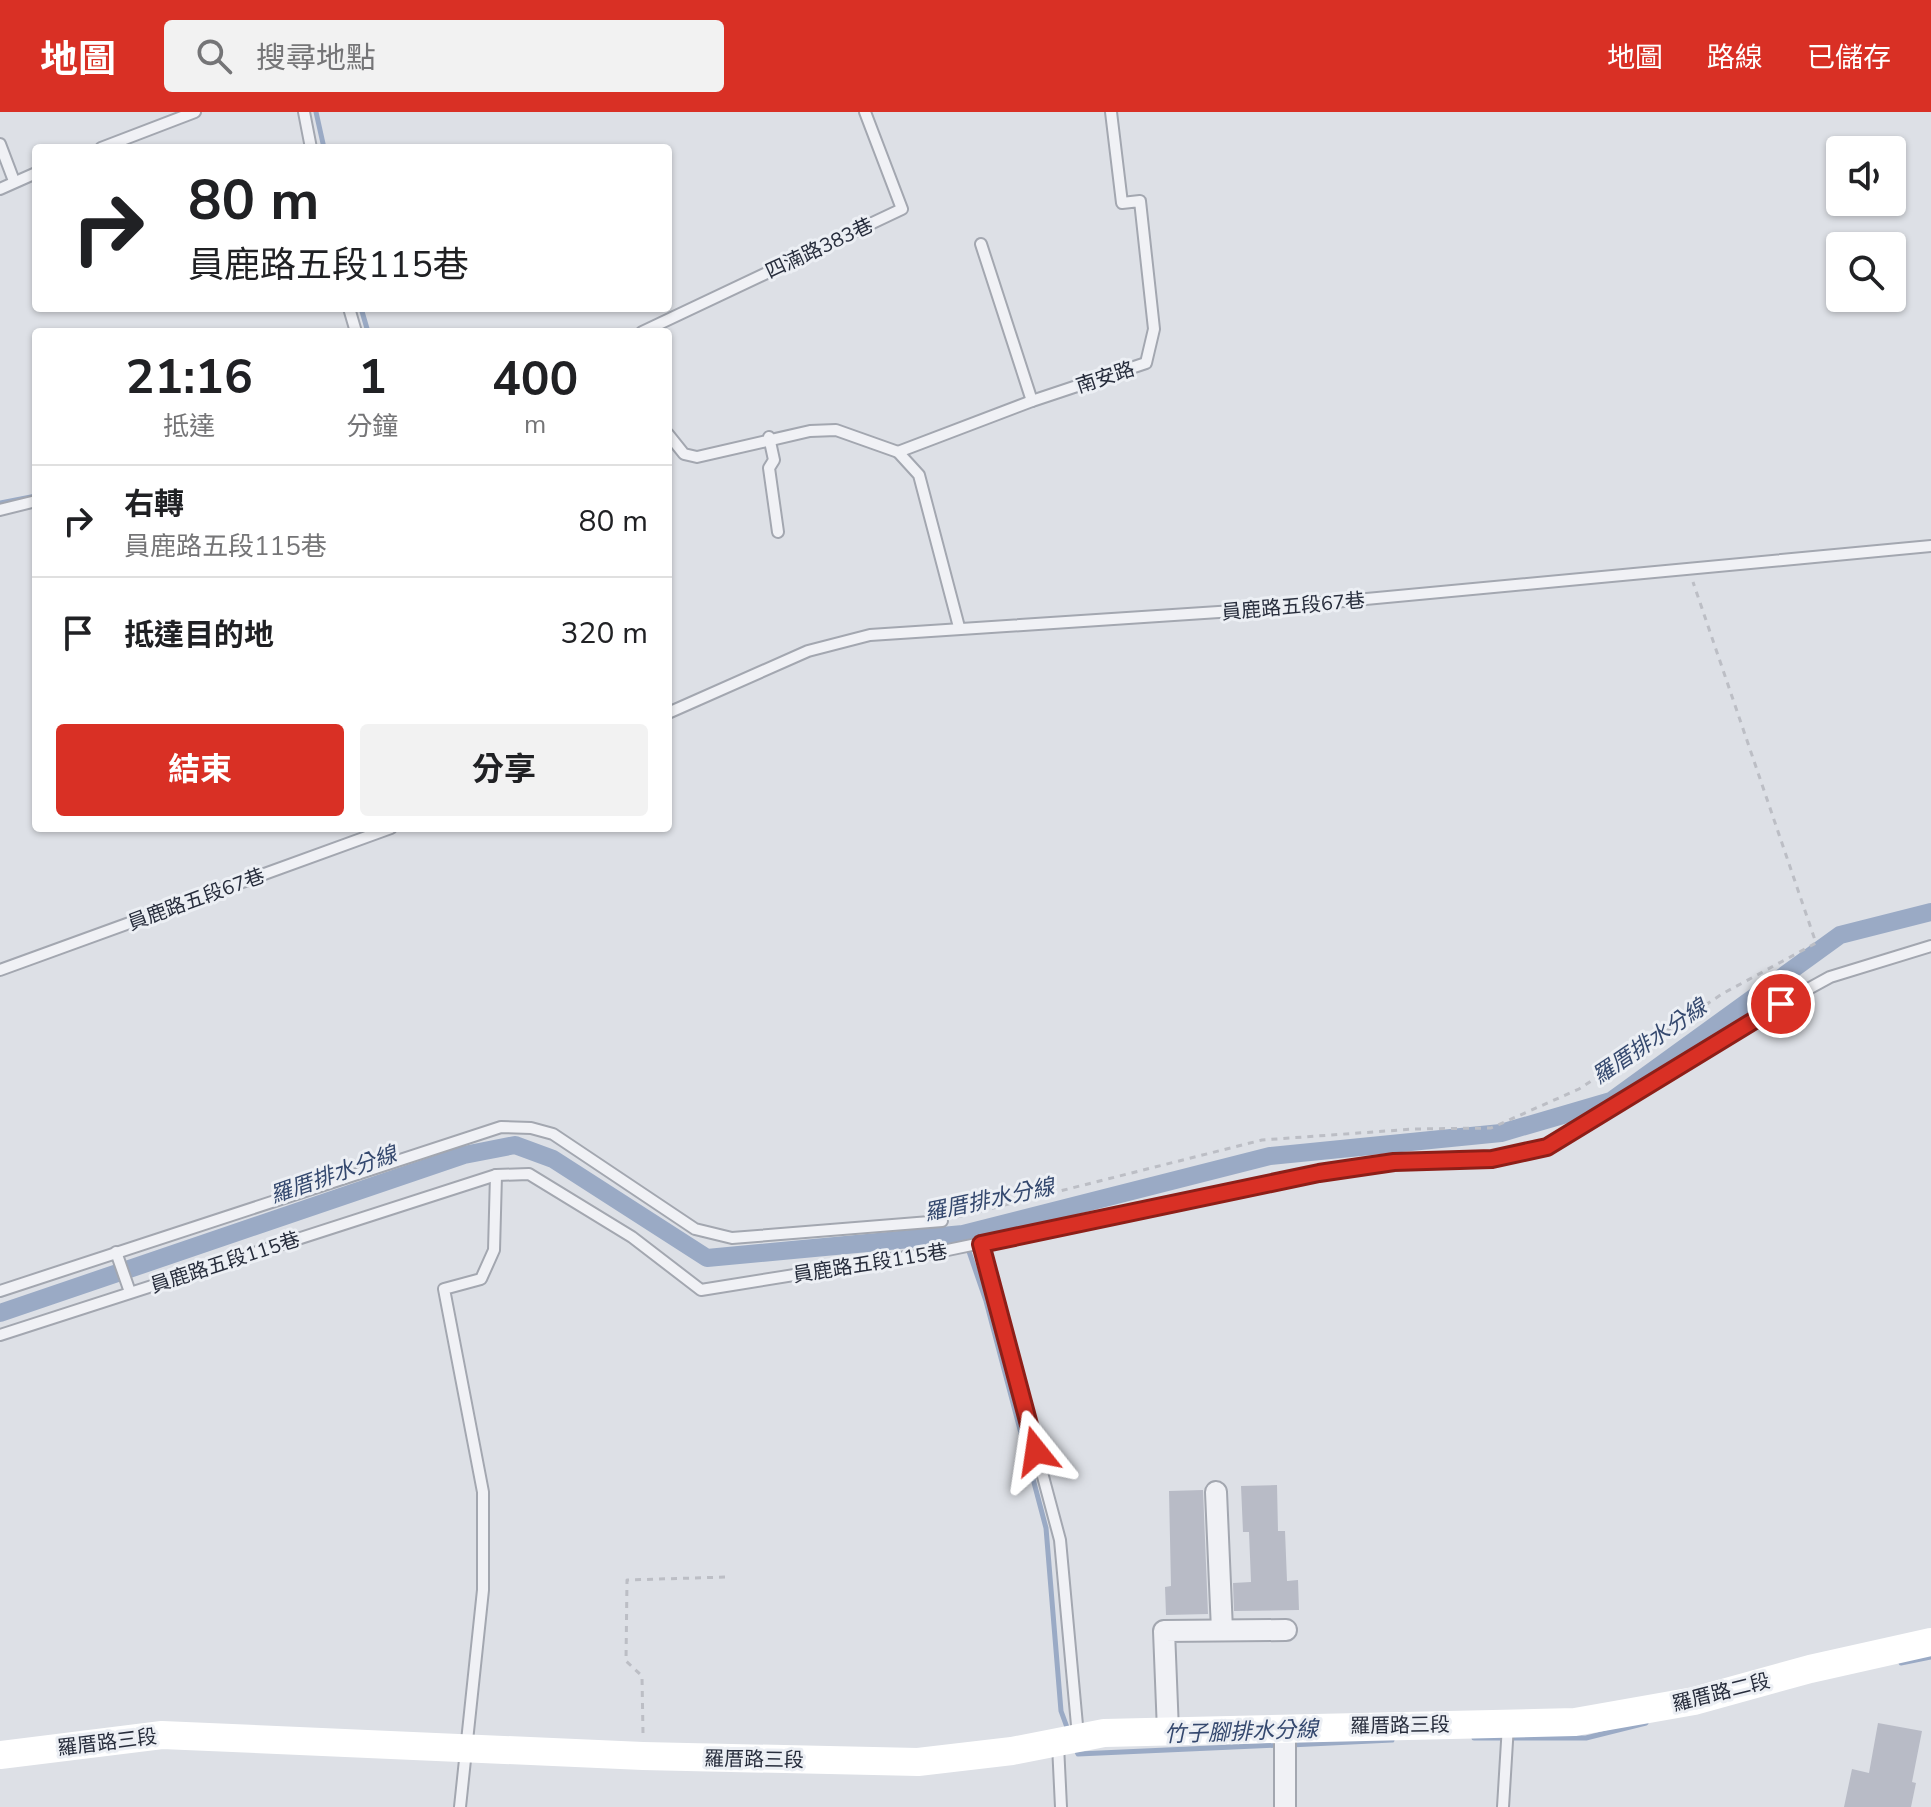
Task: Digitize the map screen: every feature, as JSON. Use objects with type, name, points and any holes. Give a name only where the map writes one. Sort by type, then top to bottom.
[{"type":"street","points":[[1216,1492],[1222,1630]]},
{"type":"street","points":[[1168,1731],[1164,1631],[1286,1630]]},
{"type":"street","name":"羅厝路二段","points":[[1508,1723],[1575,1722],[1694,1701],[1810,1669],[1931,1642]]},
{"type":"street","name":"羅厝路三段","points":[[0,1755],[162,1735],[643,1756],[918,1762],[1104,1733],[1508,1723]]},
{"type":"street","points":[[1285,1728],[1285,1807]]},
{"type":"lane","points":[[111,144],[195,112]]},
{"type":"lane","points":[[304,112],[310,144]]},
{"type":"lane","name":"四湳路383巷","points":[[650,328],[902,209],[865,112]]},
{"type":"lane","name":"南安路","points":[[898,452],[1032,401],[1146,363],[1154,329],[1140,201],[1122,203],[1111,112]]},
{"type":"lane","points":[[0,144],[14,181]]},
{"type":"lane","points":[[0,189],[32,174]]},
{"type":"lane","points":[[981,244],[1032,401]]},
{"type":"lane","points":[[672,439],[684,454],[697,457],[769,437],[836,430],[898,452],[919,475],[959,627]]},
{"type":"lane","points":[[769,437],[774,460],[769,468],[778,532]]},
{"type":"lane","points":[[0,510],[32,502]]},
{"type":"lane","name":"員鹿路五段67巷","points":[[672,711],[808,651],[870,635],[1249,610],[1931,546]]},
{"type":"lane","name":"員鹿路五段67巷","points":[[0,970],[380,832]]},
{"type":"lane","name":"員鹿路五段115巷","points":[[0,1335],[496,1175],[529,1174],[632,1237],[701,1290],[981,1244],[1319,1173],[1394,1162],[1492,1159],[1547,1147],[1757,1017],[1830,977],[1931,946]]},
{"type":"lane","name":"員鹿路五段115巷","points":[[0,1291],[501,1127],[531,1128],[553,1134],[695,1229],[732,1238],[942,1221]]},
{"type":"lane","points":[[460,1807],[483,1590],[483,1492],[444,1289],[481,1279],[494,1250],[496,1175]]},
{"type":"lane","points":[[981,1244],[1060,1540],[1069,1740],[1061,1807]]},
{"type":"lane","points":[[116,1252],[130,1292]]},
{"type":"lane","points":[[1503,1807],[1508,1723]]},
{"type":"path","points":[[942,1221],[1262,1140],[1414,1129],[1491,1128],[1579,1089],[1722,994],[1816,943],[1689,571]]},
{"type":"path","points":[[643,1756],[642,1676],[626,1661],[627,1580],[728,1577]]},
{"type":"building","points":[[1277,1485],[1278,1531],[1285,1531],[1287,1581],[1298,1580],[1299,1610],[1234,1611],[1233,1583],[1251,1582],[1249,1532],[1243,1532],[1241,1486]]},
{"type":"building","points":[[1203,1490],[1208,1614],[1166,1615],[1165,1587],[1171,1586],[1169,1491]]},
{"type":"building","points":[[1878,1723],[1922,1731],[1912,1782],[1916,1783],[1911,1807],[1844,1807],[1852,1769],[1869,1773]]},
{"type":"waterway","points":[[316,112],[323,144]]},
{"type":"waterway","points":[[362,312],[367,328]]},
{"type":"waterway","points":[[0,503],[32,497]]},
{"type":"waterway","name":"羅厝排水分線","points":[[0,1313],[464,1155],[515,1145],[553,1159],[707,1258],[963,1234],[1270,1156],[1501,1133],[1611,1101],[1840,935],[1931,912]]},
{"type":"waterway","name":"竹子腳排水分線","points":[[963,1234],[986,1301],[1046,1528],[1061,1711],[1068,1730]]},
{"type":"waterway","name":"竹子腳排水分線","points":[[1901,1663],[1931,1657]]},
{"type":"waterway","name":"竹子腳排水分線","points":[[1474,1738],[1586,1738],[1646,1723]]},
{"type":"waterway","name":"竹子腳排水分線","points":[[1290,1745],[1392,1740]]},
{"type":"waterway","name":"竹子腳排水分線","points":[[1075,1747],[1078,1754],[1280,1745]]},
{"type":"route","points":[[1036,1451],[981,1244],[1319,1173],[1394,1162],[1492,1159],[1547,1147],[1781,1004]]}]
